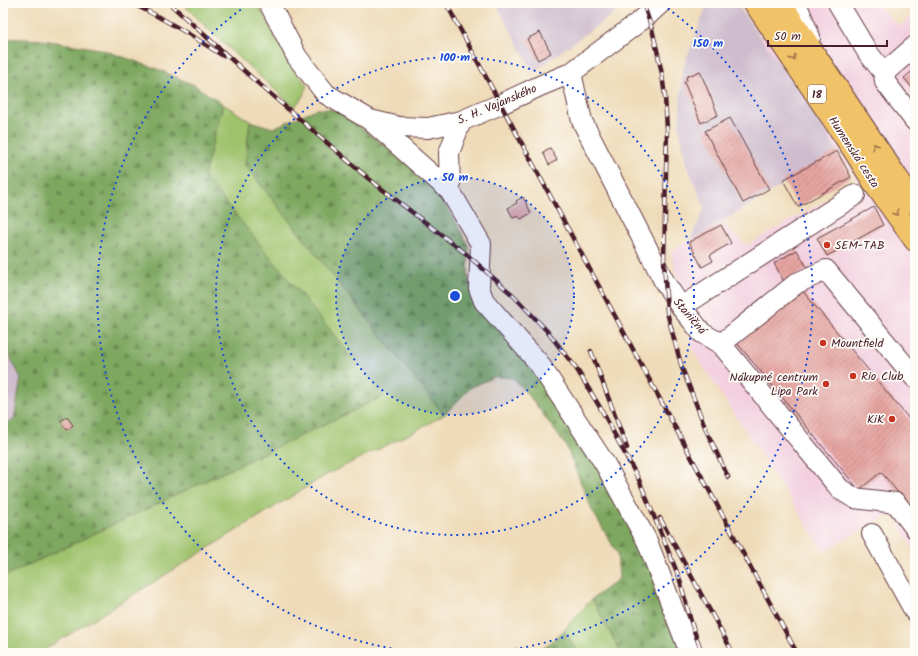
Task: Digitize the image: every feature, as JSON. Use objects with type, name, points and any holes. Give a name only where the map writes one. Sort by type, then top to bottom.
[{"type":"main road","name":"Humenská cesta","points":[[755,3],[852,146],[877,187],[915,240]]},
{"type":"main road","name":"Humenská cesta","points":[[780,3],[915,204]]},
{"type":"street","name":"S. H. Vajanského","points":[[269,3],[298,56],[326,94],[370,120],[399,127],[428,128],[460,121],[571,73],[648,15],[661,3]]},
{"type":"street","points":[[796,3],[827,74]]},
{"type":"street","points":[[838,3],[868,53],[884,73],[885,82],[915,120]]},
{"type":"street","points":[[884,73],[915,46]]},
{"type":"street","name":"Staničná","points":[[571,73],[582,121],[665,283],[681,307],[702,332],[721,344],[840,489],[854,498],[896,503],[915,528]]},
{"type":"street","points":[[370,120],[450,191],[481,244],[479,288],[484,301],[538,362],[605,464],[647,541],[690,653]]},
{"type":"street","points":[[450,191],[450,153],[460,121]]},
{"type":"street","points":[[681,307],[855,195]]},
{"type":"street","points":[[721,344],[797,283],[826,270],[915,378]]},
{"type":"street","points":[[872,534],[915,612]]},
{"type":"shaded area","points":[[496,3],[628,3],[533,72]]},
{"type":"shaded area","points":[[710,3],[736,3],[811,109],[837,151],[689,242],[705,208],[687,166],[679,126],[682,71],[706,7]]},
{"type":"shaded area","points":[[738,3],[876,3],[899,26],[915,13],[915,553],[893,513],[824,551],[693,351],[671,251],[722,223],[747,245],[858,182]]},
{"type":"shaded area","points":[[3,343],[21,378],[14,420],[3,425]]},
{"type":"green space","points":[[182,3],[257,3],[285,55],[307,86],[304,95],[294,107],[213,34]]},
{"type":"green space","points":[[3,38],[43,40],[100,49],[155,68],[194,85],[223,104],[204,176],[384,396],[3,577],[3,425],[14,420],[21,378],[3,343]]},
{"type":"green space","points":[[223,104],[250,121],[245,165],[444,415],[326,475],[44,650],[44,653],[3,653],[3,577],[384,396],[204,176]]},
{"type":"green space","points":[[316,109],[329,109],[341,113],[412,166],[436,187],[469,246],[468,277],[477,303],[515,348],[587,442],[652,571],[683,653],[621,653],[592,599],[619,579],[617,553],[592,510],[566,446],[534,402],[513,378],[494,377],[470,388],[444,415],[245,165],[250,121],[273,128]]},
{"type":"green space","points":[[592,599],[621,653],[578,653],[564,630]]},
{"type":"green space","points":[[564,630],[578,653],[533,653],[547,646]]},
{"type":"building","points":[[540,32],[551,53],[538,60],[527,39]]},
{"type":"building","points":[[915,69],[915,91],[904,78]]},
{"type":"building","points":[[700,71],[718,115],[701,123],[684,82],[687,81],[686,77]]},
{"type":"building","points":[[730,118],[769,189],[743,203],[705,131]]},
{"type":"building","points":[[550,148],[557,160],[549,165],[543,152]]},
{"type":"building","points":[[837,151],[851,177],[798,207],[783,180]]},
{"type":"building","points":[[523,197],[531,213],[521,219],[518,216],[513,218],[508,208],[517,203],[516,201]]},
{"type":"building","points":[[874,207],[883,225],[827,256],[817,238]]},
{"type":"building","points":[[721,225],[731,243],[710,255],[713,261],[702,267],[689,242]]},
{"type":"building","points":[[797,250],[808,269],[784,282],[774,263]]},
{"type":"building","name":"Nákupné centrum Lipa Park","points":[[801,289],[915,426],[915,513],[881,472],[859,490],[737,343]]},
{"type":"building","points":[[67,417],[73,425],[67,430],[60,421]]},
{"type":"railway","points":[[131,3],[178,28],[223,56]]},
{"type":"railway","points":[[169,3],[252,78],[369,179],[465,253],[514,296],[547,331],[576,368],[601,409],[639,480],[679,577],[692,625],[702,653]]},
{"type":"railway","points":[[446,3],[797,653]]},
{"type":"railway","points":[[643,3],[652,29],[657,50],[665,97],[667,129],[664,260],[667,312],[682,368],[707,432],[728,477]]},
{"type":"railway","points":[[591,351],[627,448]]},
{"type":"railway","points":[[660,518],[733,653]]},
{"type":"place","name":"SEM-TAB","points":[[827,245]]},
{"type":"place","name":"Mountfield","points":[[823,343]]},
{"type":"place","name":"Rio Club","points":[[853,376]]},
{"type":"place","name":"Nákupné centrum Lipa Park","points":[[826,384]]},
{"type":"place","name":"KiK","points":[[892,419]]}]
